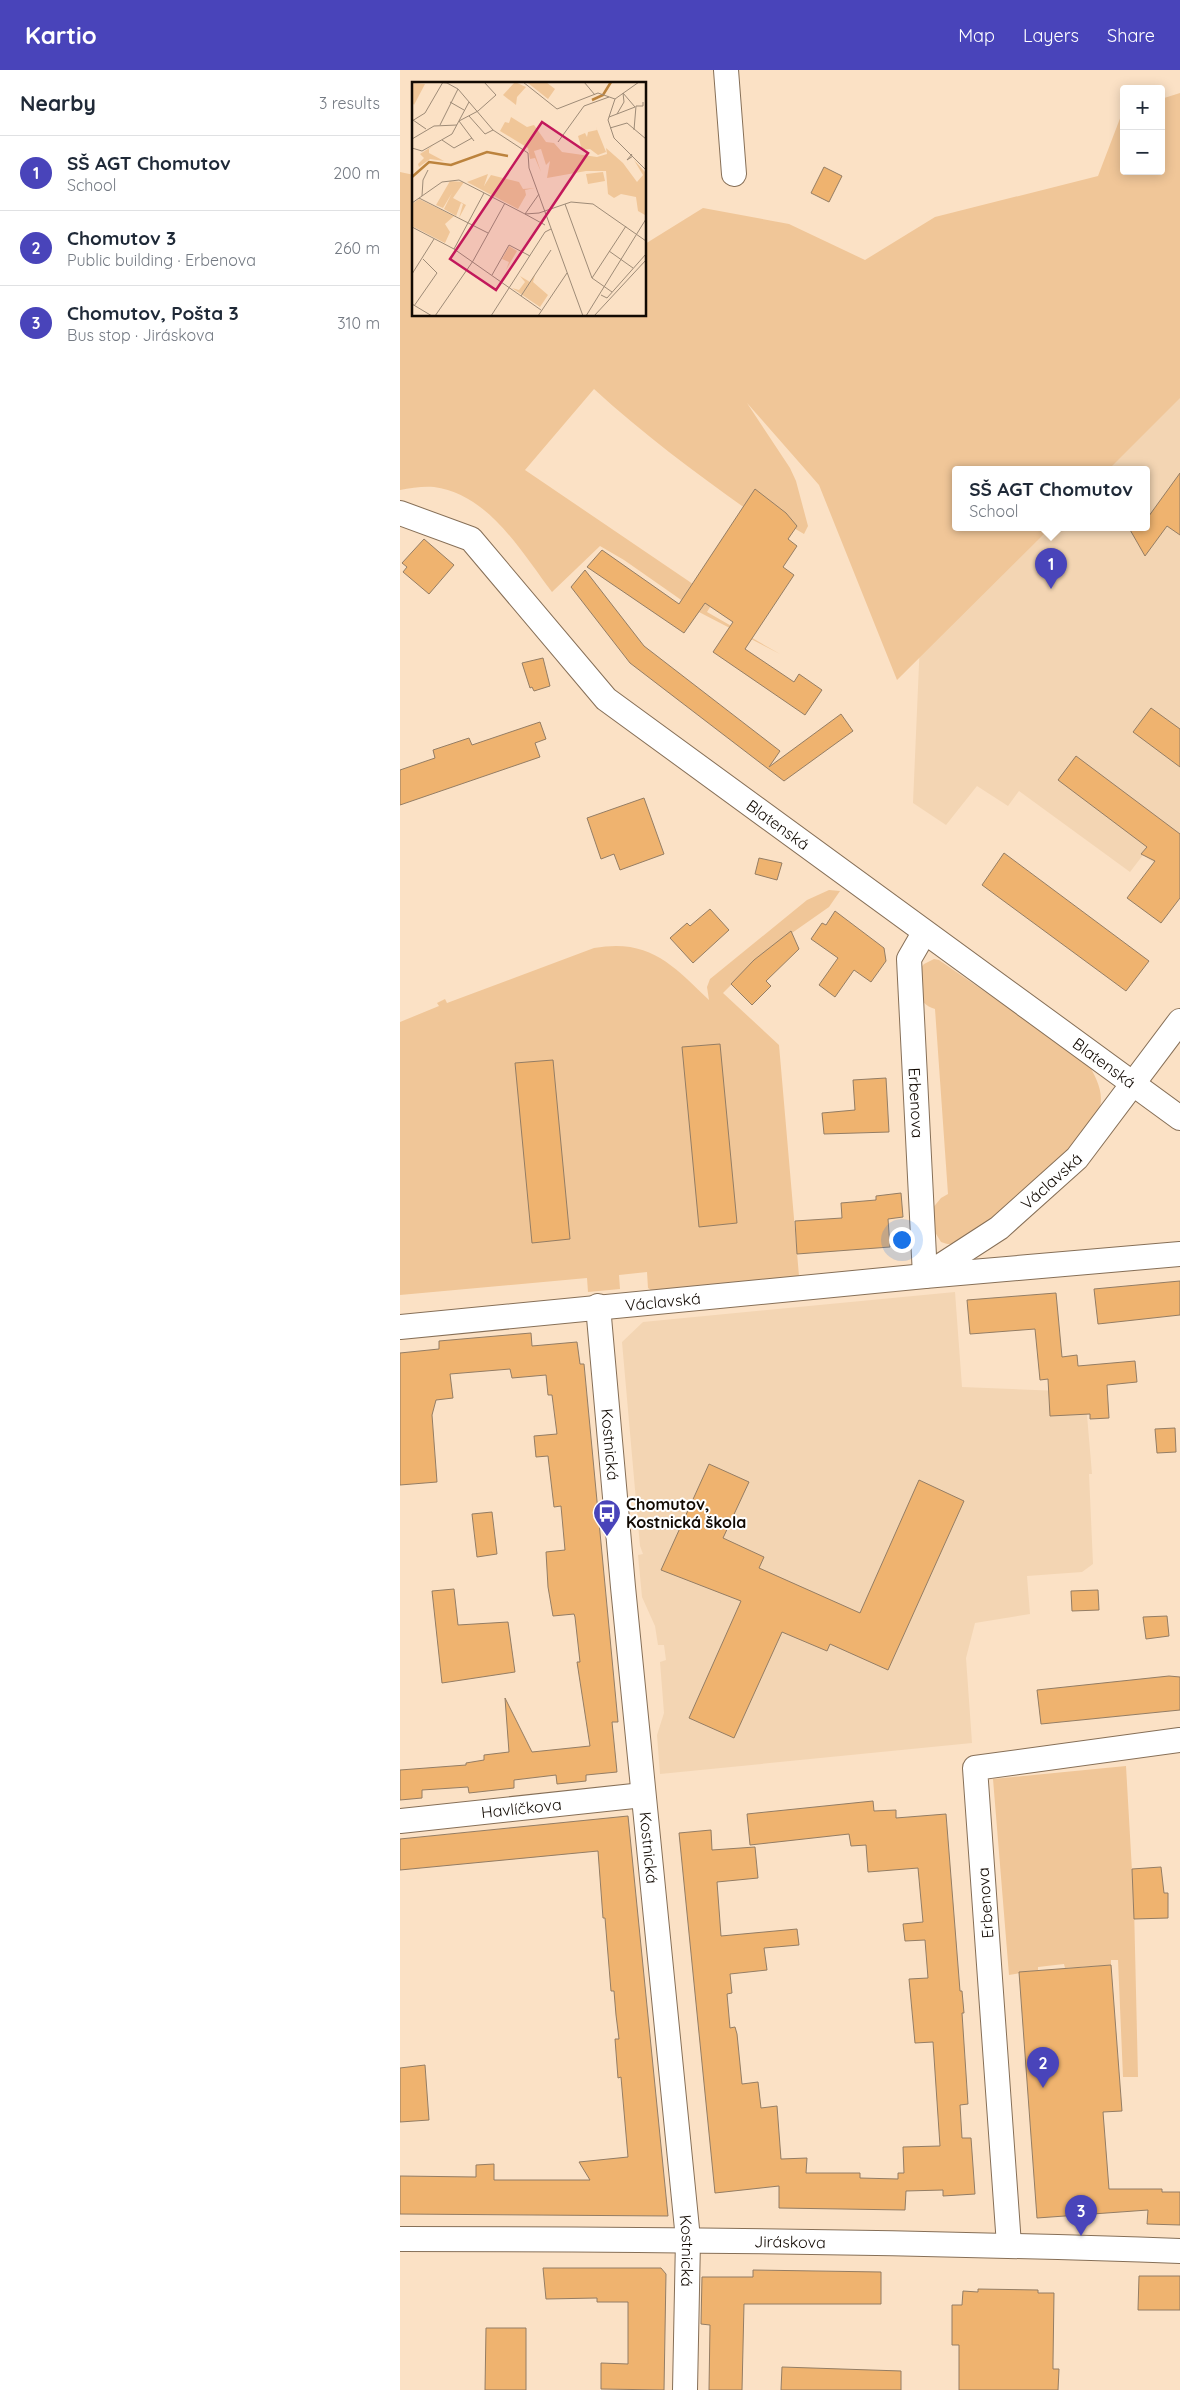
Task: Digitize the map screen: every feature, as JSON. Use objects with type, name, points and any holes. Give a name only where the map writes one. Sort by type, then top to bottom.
[{"type":"street","points":[[726,70],[734,174]]},
{"type":"street","name":"Blatenská","points":[[400,513],[471,539],[606,699],[924,933],[1135,1083],[1180,1118]]},
{"type":"street","name":"Erbenova","points":[[924,933],[909,959],[925,1276]]},
{"type":"street","name":"Václavská","points":[[925,1276],[999,1228],[1077,1158],[1180,1021]]},
{"type":"street","name":"Václavská","points":[[400,1327],[598,1306],[1180,1254]]},
{"type":"street","name":"Kostnická","points":[[598,1306],[643,1795],[688,2239],[685,2390]]},
{"type":"street","name":"Erbenova","points":[[1009,2245],[975,1768],[1180,1740]]},
{"type":"street","name":"Havlíčkova","points":[[400,1821],[643,1795]]},
{"type":"street","name":"Jiráskova","points":[[400,2239],[688,2239],[1009,2245],[1180,2251]]},
{"type":"shaded area","points":[[1180,93],[1180,398],[1112,466],[952,466],[952,531],[1047,531],[897,680],[819,485],[747,403],[790,468],[796,481],[808,526],[804,534],[792,527],[786,537],[663,448],[594,389],[525,470],[715,599],[707,612],[780,654],[697,611],[624,560],[600,546],[552,592],[502,527],[488,513],[471,501],[454,492],[434,487],[400,490],[400,172],[412,175],[412,316],[646,316],[646,243],[703,208],[789,224],[865,260],[935,217],[1098,176],[1120,118],[1120,175],[1165,175],[1165,98]]},
{"type":"shaded area","points":[[1180,391],[1180,881],[1143,855],[1130,872],[1019,791],[1008,806],[977,786],[946,825],[913,803],[928,457]]},
{"type":"shaded area","points":[[829,890],[840,891],[829,907],[762,954],[723,993],[779,1045],[799,1276],[651,1290],[648,1288],[647,1272],[619,1275],[620,1289],[588,1292],[587,1278],[400,1295],[400,1022],[439,1006],[437,1003],[445,999],[447,1003],[594,948],[613,946],[630,947],[659,957],[684,976],[709,1000],[707,987],[710,979],[807,900]]},
{"type":"shaded area","points":[[934,959],[939,960],[1088,1063],[1099,1086],[1101,1098],[1099,1110],[1091,1123],[1034,1184],[970,1236],[950,1244],[941,1242],[933,1229],[931,1210],[941,1198],[948,1194],[935,1009],[924,1003],[919,995],[917,972],[924,964]]},
{"type":"shaded area","points":[[955,1292],[962,1387],[1085,1392],[1092,1474],[1089,1474],[1093,1564],[1082,1572],[1027,1576],[1030,1614],[975,1623],[966,1658],[972,1743],[660,1774],[657,1735],[664,1713],[660,1662],[666,1660],[664,1645],[658,1645],[655,1626],[642,1597],[638,1555],[643,1554],[640,1546],[622,1342],[643,1322]]},
{"type":"shaded area","points":[[1126,1766],[1134,1906],[1138,2077],[1123,2077],[1118,1960],[1111,1960],[1111,1965],[1065,1968],[1064,1964],[1038,1967],[1038,1970],[1009,1975],[993,1779]]},
{"type":"building","points":[[824,167],[842,176],[829,202],[811,193]]},
{"type":"building","points":[[1180,473],[1180,535],[1167,526],[1145,556],[1131,531],[1150,531],[1150,514]]},
{"type":"building","points":[[755,489],[786,513],[797,526],[788,539],[797,546],[783,567],[794,575],[745,649],[794,682],[799,674],[822,690],[805,715],[713,652],[733,622],[705,603],[684,633],[587,567],[602,550],[679,604]]},
{"type":"building","points":[[424,539],[454,565],[429,594],[403,572],[407,567],[402,563]]},
{"type":"building","points":[[585,570],[644,646],[780,751],[769,767],[841,714],[853,731],[784,781],[630,663],[571,587]]},
{"type":"building","points":[[543,658],[550,686],[534,691],[532,687],[530,688],[522,663]]},
{"type":"building","points":[[1151,708],[1180,729],[1180,767],[1133,732]]},
{"type":"building","points":[[540,722],[546,739],[535,743],[540,757],[400,805],[400,770],[435,758],[433,750],[469,738],[472,745]]},
{"type":"building","points":[[1076,756],[1180,834],[1180,898],[1161,923],[1127,898],[1155,861],[1141,854],[1147,847],[1058,780]]},
{"type":"building","points":[[644,798],[664,854],[620,870],[614,854],[601,859],[587,818]]},
{"type":"building","points":[[1004,853],[1149,961],[1126,991],[982,885]]},
{"type":"building","points":[[759,858],[782,863],[777,880],[755,874]]},
{"type":"building","points":[[710,909],[729,930],[693,963],[670,938],[687,923],[690,926]]},
{"type":"building","points":[[835,911],[884,948],[886,961],[871,982],[854,970],[835,997],[819,985],[838,958],[811,939],[822,923],[826,925]]},
{"type":"building","points":[[791,931],[799,949],[766,981],[771,986],[752,1005],[731,984],[754,960]]},
{"type":"building","points":[[720,1044],[737,1223],[699,1227],[682,1047]]},
{"type":"building","points":[[553,1060],[570,1239],[532,1243],[515,1063]]},
{"type":"building","points":[[886,1078],[889,1132],[824,1134],[822,1113],[855,1110],[853,1080]]},
{"type":"building","points":[[901,1193],[903,1217],[888,1219],[890,1247],[797,1254],[795,1221],[842,1218],[841,1203],[876,1200],[876,1196]]},
{"type":"building","points":[[1180,1281],[1180,1315],[1098,1324],[1094,1289]]},
{"type":"building","points":[[1056,1293],[1062,1357],[1077,1355],[1078,1366],[1135,1361],[1137,1382],[1107,1385],[1109,1418],[1090,1419],[1090,1414],[1050,1416],[1048,1379],[1040,1380],[1035,1329],[970,1334],[967,1300]]},
{"type":"building","points":[[531,1333],[532,1346],[577,1342],[580,1364],[584,1364],[618,1722],[612,1722],[617,1772],[586,1775],[586,1781],[557,1784],[556,1775],[514,1780],[514,1788],[469,1793],[468,1787],[422,1790],[422,1798],[400,1800],[400,1770],[466,1765],[466,1763],[484,1760],[484,1755],[509,1752],[505,1698],[532,1752],[590,1746],[577,1662],[580,1662],[575,1617],[574,1614],[553,1616],[548,1587],[546,1552],[565,1550],[561,1506],[554,1507],[548,1456],[536,1457],[534,1436],[557,1434],[552,1395],[548,1395],[546,1375],[512,1378],[510,1369],[450,1374],[453,1398],[436,1400],[432,1415],[437,1482],[400,1485],[400,1353],[439,1349],[439,1341]]},
{"type":"building","points":[[1175,1428],[1176,1452],[1157,1453],[1155,1429]]},
{"type":"building","points":[[709,1464],[749,1482],[723,1538],[764,1557],[759,1568],[860,1613],[919,1480],[964,1501],[888,1670],[830,1644],[827,1651],[782,1632],[734,1738],[689,1718],[741,1601],[661,1570]]},
{"type":"building","points":[[492,1512],[497,1554],[477,1557],[472,1514]]},
{"type":"building","points":[[454,1589],[458,1625],[508,1622],[515,1672],[442,1683],[432,1591]]},
{"type":"building","points":[[1098,1590],[1099,1610],[1072,1611],[1071,1591]]},
{"type":"building","points":[[1167,1616],[1169,1636],[1146,1639],[1143,1617]]},
{"type":"building","points":[[1169,1676],[1180,1677],[1180,1710],[1041,1724],[1037,1690]]},
{"type":"building","points":[[873,1801],[874,1811],[896,1810],[896,1818],[946,1814],[960,1991],[962,1991],[964,2013],[962,2013],[968,2104],[960,2105],[962,2138],[971,2138],[975,2194],[943,2196],[943,2190],[906,2191],[905,2210],[779,2208],[779,2186],[715,2193],[679,1833],[711,1830],[712,1850],[755,1847],[758,1878],[717,1882],[721,1936],[797,1929],[799,1945],[764,1948],[767,1970],[730,1974],[732,1993],[727,1994],[730,2028],[735,2027],[737,2034],[742,2084],[758,2082],[761,2108],[777,2106],[781,2159],[807,2158],[806,2173],[860,2173],[860,2178],[898,2179],[898,2173],[904,2173],[903,2147],[940,2146],[933,2042],[915,2043],[909,1979],[928,1978],[925,1940],[905,1941],[903,1924],[923,1922],[918,1868],[868,1872],[866,1845],[851,1846],[849,1834],[750,1845],[747,1814]]},
{"type":"building","points":[[628,1816],[668,2216],[400,2214],[400,2176],[476,2177],[476,2165],[494,2164],[494,2180],[590,2180],[579,2162],[628,2157],[621,2077],[618,2078],[615,2039],[619,2039],[614,1991],[611,1991],[598,1851],[400,1870],[400,1839]]},
{"type":"building","points":[[1161,1867],[1164,1893],[1168,1893],[1168,1918],[1134,1919],[1132,1869]]},
{"type":"building","points":[[1111,1965],[1122,2111],[1103,2112],[1109,2189],[1162,2189],[1162,2192],[1180,2192],[1180,2225],[1147,2224],[1148,2210],[1037,2218],[1019,1972]]},
{"type":"building","points":[[425,2065],[429,2120],[400,2122],[400,2068]]},
{"type":"building","points":[[543,2268],[661,2268],[666,2274],[664,2390],[601,2389],[601,2363],[628,2364],[628,2302],[597,2302],[597,2298],[546,2299]]},
{"type":"building","points":[[753,2270],[881,2272],[881,2304],[744,2304],[742,2390],[709,2390],[710,2325],[701,2324],[702,2277],[753,2277]]},
{"type":"building","points":[[1139,2276],[1180,2276],[1180,2310],[1138,2310]]},
{"type":"building","points":[[978,2289],[1038,2290],[1038,2293],[1054,2293],[1053,2369],[1059,2369],[1058,2390],[959,2390],[959,2345],[952,2345],[952,2305],[962,2305],[963,2291],[978,2292]]},
{"type":"building","points":[[486,2328],[526,2328],[526,2390],[485,2390]]},
{"type":"building","points":[[782,2367],[901,2371],[901,2390],[781,2390]]},
{"type":"place","name":"SŠ AGT Chomutov","points":[[1051,589]]},
{"type":"place","name":"Chomutov, Kostnická škola","points":[[607,1537]]},
{"type":"place","name":"Chomutov 3","points":[[1043,2088]]},
{"type":"place","name":"Chomutov, Pošta 3","points":[[1081,2236]]}]
